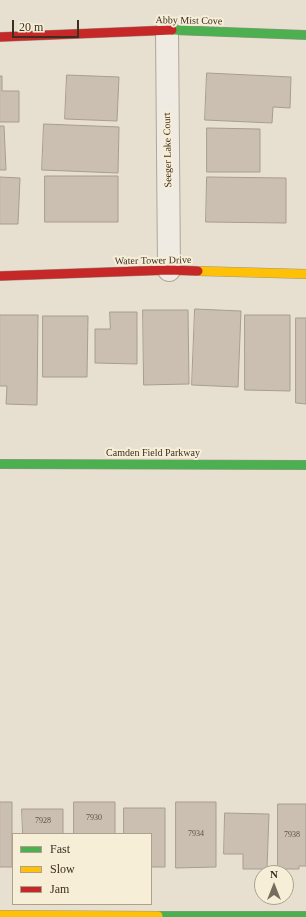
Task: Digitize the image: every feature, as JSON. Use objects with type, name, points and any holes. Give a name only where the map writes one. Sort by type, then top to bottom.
[{"type":"street","name":"Abby Mist Cove","points":[[0,37],[166,30],[306,36]]},
{"type":"street","name":"Seeger Lake Court","points":[[166,30],[170,270]]},
{"type":"street","name":"Water Tower Drive","points":[[0,276],[170,270],[306,274]]},
{"type":"street","name":"Camden Field Parkway","points":[[0,464],[306,465]]},
{"type":"street","points":[[0,915],[306,916]]},
{"type":"building","points":[[207,73],[291,77],[290,108],[273,107],[272,123],[205,120]]},
{"type":"building","points":[[67,75],[119,77],[117,121],[65,119]]},
{"type":"building","points":[[0,76],[2,76],[2,91],[19,91],[19,122],[0,122]]},
{"type":"building","points":[[44,124],[119,127],[118,173],[42,170]]},
{"type":"building","points":[[0,126],[4,126],[6,170],[0,170]]},
{"type":"building","points":[[207,128],[260,129],[260,172],[207,172]]},
{"type":"building","points":[[45,176],[118,176],[118,222],[45,222]]},
{"type":"building","points":[[0,177],[20,178],[18,224],[0,224]]},
{"type":"building","points":[[207,177],[286,178],[286,223],[206,222]]},
{"type":"building","points":[[195,309],[241,311],[238,387],[192,385]]},
{"type":"building","points":[[143,310],[188,310],[189,384],[144,385]]},
{"type":"building","points":[[110,312],[137,312],[137,364],[95,363],[95,329],[110,329]]},
{"type":"building","points":[[0,315],[38,315],[37,405],[6,404],[7,386],[0,386]]},
{"type":"building","points":[[245,315],[290,315],[290,391],[245,390]]},
{"type":"building","points":[[43,316],[88,316],[87,377],[43,377]]},
{"type":"building","points":[[296,318],[306,318],[306,404],[296,403]]},
{"type":"building","points":[[0,802],[12,802],[12,867],[0,867]]},
{"type":"building","points":[[74,802],[115,802],[115,833],[74,833]]},
{"type":"building","points":[[176,802],[216,802],[216,867],[176,868]]},
{"type":"building","points":[[278,804],[306,804],[306,866],[299,866],[299,869],[294,869],[294,865],[278,865]]},
{"type":"building","points":[[124,808],[165,808],[165,867],[152,867],[152,833],[124,833]]},
{"type":"building","points":[[22,809],[63,809],[63,833],[23,833]]},
{"type":"building","points":[[225,813],[269,814],[267,865],[254,865],[254,869],[243,869],[243,854],[224,854]]},
{"type":"traffic: fast","points":[[172,30],[306,35]]},
{"type":"traffic: fast","points":[[0,464],[306,465]]},
{"type":"traffic: fast","points":[[158,916],[306,916]]},
{"type":"traffic: slow","points":[[198,271],[306,274]]},
{"type":"traffic: slow","points":[[0,915],[158,916]]},
{"type":"traffic: jam","points":[[0,37],[172,30]]},
{"type":"traffic: jam","points":[[0,276],[169,270],[198,271]]}]
